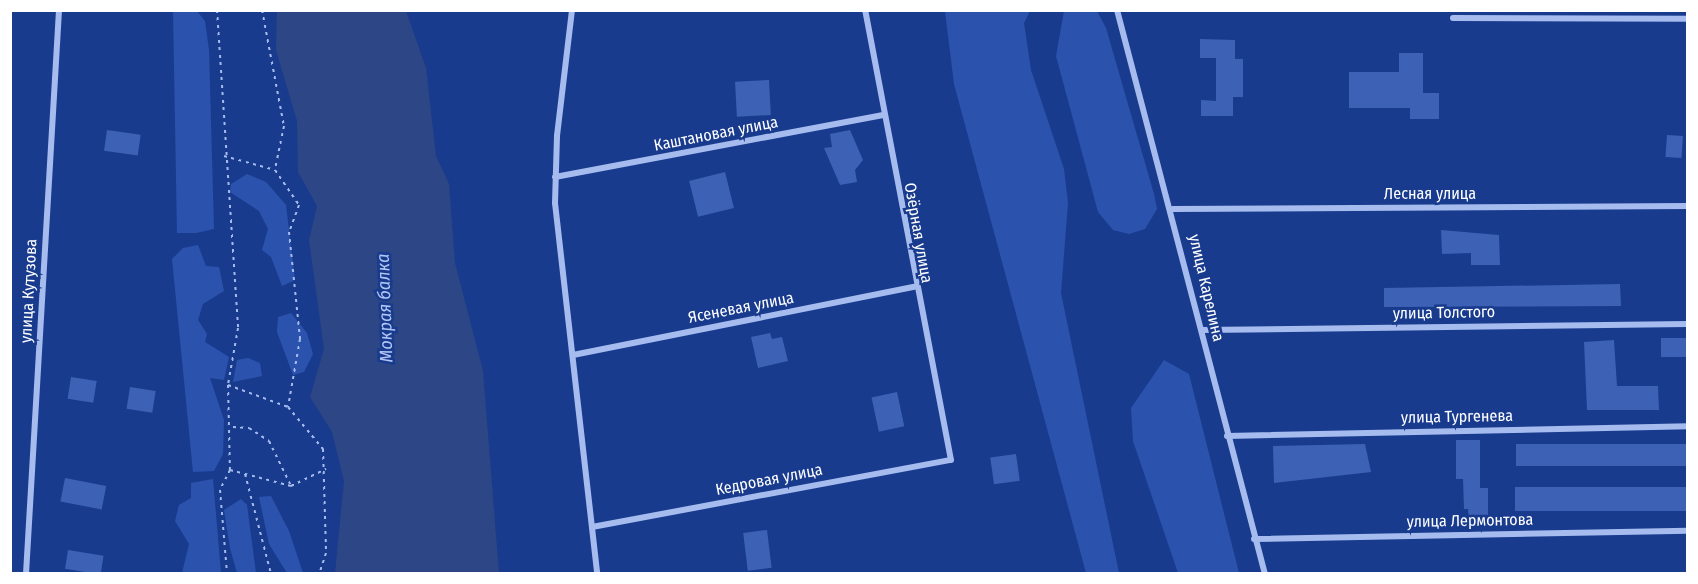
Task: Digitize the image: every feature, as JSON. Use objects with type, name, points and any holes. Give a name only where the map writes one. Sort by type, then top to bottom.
[{"type":"street","name":"улица Кутузова","points":[[26,573],[59,10]]},
{"type":"street","points":[[572,10],[555,177],[597,573]]},
{"type":"street","name":"Озёрная улица","points":[[865,10],[914,287],[951,460]]},
{"type":"street","name":"улица Карелина","points":[[1117,10],[1173,209],[1227,436],[1265,573]]},
{"type":"street","points":[[1598,10],[1598,18]]},
{"type":"street","points":[[1453,18],[1688,20]]},
{"type":"street","name":"Каштановая улица","points":[[555,177],[883,115]]},
{"type":"street","name":"Лесная улица","points":[[1173,209],[1688,206]]},
{"type":"street","name":"Ясеневая улица","points":[[573,355],[914,287]]},
{"type":"street","name":"улица Толстого","points":[[1202,330],[1688,324]]},
{"type":"street","name":"улица Тургенева","points":[[1227,436],[1688,426]]},
{"type":"street","name":"Кедровая улица","points":[[592,527],[951,460]]},
{"type":"street","name":"улица Лермонтова","points":[[1254,539],[1688,531]]},
{"type":"path","points":[[217,10],[224,156],[238,328],[228,386],[232,427],[230,470],[220,490],[227,573]]},
{"type":"path","points":[[262,10],[284,126],[275,170]]},
{"type":"path","points":[[224,156],[275,170],[299,204],[290,232],[300,339],[288,407]]},
{"type":"path","points":[[228,386],[288,407],[323,449],[326,469],[326,553],[319,573]]},
{"type":"path","points":[[232,427],[249,428],[269,441],[291,486]]},
{"type":"path","points":[[230,470],[291,486],[326,469]]},
{"type":"path","points":[[245,474],[271,573]]},
{"type":"shaded area","points":[[173,11],[197,11],[205,21],[209,50],[214,229],[196,233],[177,233]]},
{"type":"shaded area","points":[[945,11],[1030,11],[1024,23],[1031,70],[1064,169],[1068,203],[1061,293],[1119,573],[1086,573],[954,84]]},
{"type":"shaded area","points":[[1064,11],[1097,11],[1106,28],[1157,209],[1145,229],[1129,234],[1113,230],[1098,212],[1056,56]]},
{"type":"shaded area","points":[[247,174],[266,182],[286,205],[295,280],[282,286],[271,257],[262,250],[268,229],[259,211],[230,192],[231,184]]},
{"type":"shaded area","points":[[198,245],[206,266],[219,267],[224,291],[203,304],[198,320],[207,334],[205,342],[229,357],[224,380],[210,378],[224,420],[223,454],[214,471],[193,472],[172,259],[183,248]]},
{"type":"shaded area","points":[[291,313],[307,333],[313,354],[304,372],[293,375],[277,332],[278,317]]},
{"type":"shaded area","points":[[248,358],[260,363],[262,376],[233,382],[237,360]]},
{"type":"shaded area","points":[[1164,360],[1189,374],[1239,573],[1178,573],[1133,441],[1131,408]]},
{"type":"shaded area","points":[[213,479],[221,573],[182,573],[189,544],[175,521],[179,505],[191,498],[191,483]]},
{"type":"shaded area","points":[[271,496],[289,531],[303,573],[287,573],[269,544],[259,497]]},
{"type":"shaded area","points":[[241,499],[247,505],[256,573],[237,573],[230,548],[224,510]]},
{"type":"water","name":"Мокрая балка","points":[[277,11],[406,11],[426,68],[436,156],[449,184],[455,263],[483,371],[499,573],[335,573],[344,481],[332,432],[310,397],[324,349],[309,240],[317,206],[298,172],[297,121],[276,50]]},
{"type":"building","points":[[1200,39],[1235,40],[1235,59],[1243,59],[1243,97],[1233,97],[1233,116],[1201,116],[1201,100],[1216,101],[1216,58],[1200,58]]},
{"type":"building","points":[[1399,53],[1423,53],[1423,93],[1439,93],[1439,119],[1410,119],[1410,108],[1349,108],[1349,72],[1399,72]]},
{"type":"building","points":[[769,80],[771,115],[737,117],[735,82]]},
{"type":"building","points":[[107,130],[141,135],[138,156],[104,151]]},
{"type":"building","points":[[850,130],[863,160],[855,170],[857,182],[840,185],[824,148],[832,147],[830,134]]},
{"type":"building","points":[[1667,135],[1683,136],[1681,158],[1665,157]]},
{"type":"building","points":[[725,172],[734,208],[698,217],[689,181]]},
{"type":"building","points":[[1441,230],[1499,235],[1500,265],[1471,265],[1471,253],[1442,254]]},
{"type":"building","points":[[1620,284],[1621,306],[1384,307],[1384,288]]},
{"type":"building","points":[[770,333],[772,339],[782,337],[788,361],[758,368],[751,337]]},
{"type":"building","points":[[1661,338],[1688,338],[1688,357],[1661,357]]},
{"type":"building","points":[[1614,340],[1617,386],[1658,386],[1659,410],[1587,410],[1584,342]]},
{"type":"building","points":[[71,377],[97,381],[93,403],[68,399]]},
{"type":"building","points":[[130,387],[156,391],[152,413],[127,409]]},
{"type":"building","points":[[897,392],[904,426],[879,432],[872,397]]},
{"type":"building","points":[[1456,440],[1480,440],[1480,488],[1488,488],[1488,521],[1469,521],[1468,509],[1464,509],[1463,479],[1456,479]]},
{"type":"building","points":[[1365,444],[1371,472],[1274,483],[1273,446]]},
{"type":"building","points":[[1516,444],[1688,444],[1688,466],[1516,466]]},
{"type":"building","points":[[1016,454],[1020,481],[994,484],[990,458]]},
{"type":"building","points":[[65,478],[106,486],[102,510],[60,502]]},
{"type":"building","points":[[1515,487],[1688,487],[1688,511],[1515,511]]},
{"type":"building","points":[[767,530],[772,568],[748,571],[743,533]]},
{"type":"building","points":[[68,550],[104,556],[101,574],[65,569]]}]
